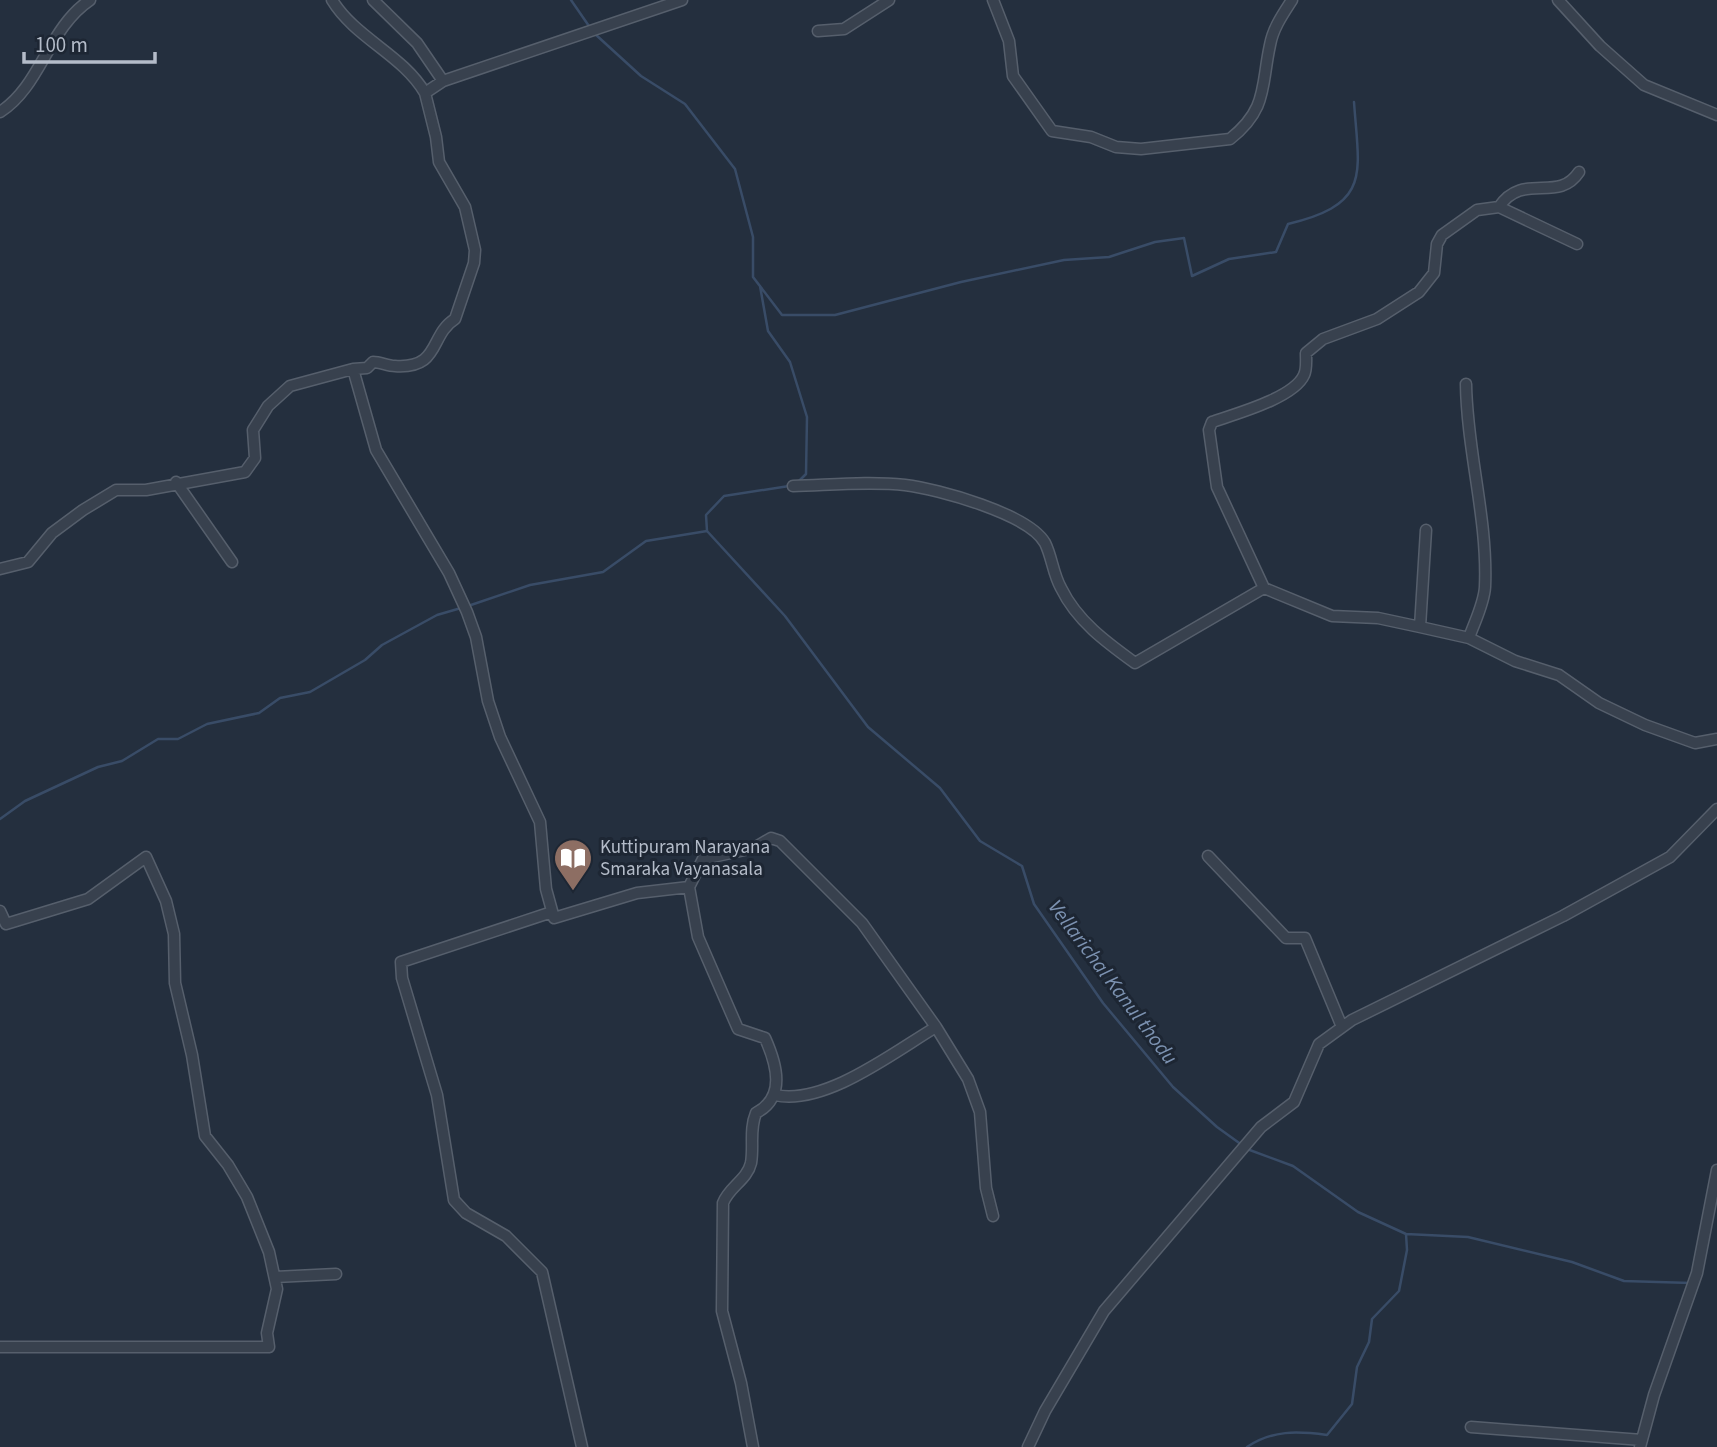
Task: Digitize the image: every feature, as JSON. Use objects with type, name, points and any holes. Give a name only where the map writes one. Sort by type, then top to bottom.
[{"type":"street","points":[[0,112],[24,88],[55,36],[75,10],[90,0]]},
{"type":"street","points":[[0,569],[28,562],[52,533],[83,510],[116,491],[146,490],[176,482],[245,472],[255,458],[253,430],[268,406],[290,386],[353,369],[367,368],[373,362],[393,366],[414,364],[431,356],[446,325],[455,319],[474,263],[475,250],[465,207],[439,162],[436,136],[425,93],[415,78],[341,16],[332,0]]},
{"type":"street","points":[[373,0],[397,19],[443,81]]},
{"type":"street","points":[[425,93],[443,81],[682,0]]},
{"type":"street","points":[[818,31],[844,29],[890,0]]},
{"type":"street","points":[[993,0],[1009,41],[1013,76],[1052,131],[1091,137],[1116,147],[1141,149],[1230,139],[1239,132],[1260,101],[1268,74],[1269,45],[1276,24],[1292,0]]},
{"type":"street","points":[[1558,0],[1600,46],[1644,85],[1717,115]]},
{"type":"street","points":[[1499,207],[1511,192],[1539,186],[1551,189],[1567,186],[1579,172]]},
{"type":"street","points":[[1577,244],[1499,207],[1478,210],[1449,227],[1437,244],[1434,274],[1427,284],[1377,319],[1323,339],[1306,353],[1306,372],[1299,383],[1265,403],[1212,422],[1209,430],[1217,487],[1264,588],[1332,616],[1378,618],[1469,638],[1514,661],[1559,675],[1599,703],[1644,725],[1695,743],[1717,739]]},
{"type":"street","points":[[353,369],[376,450],[437,552],[467,612],[476,637],[488,701],[500,737],[540,822],[554,918],[637,893],[690,887]]},
{"type":"street","points":[[1465,384],[1474,476],[1480,497],[1485,589],[1469,638]]},
{"type":"street","points":[[176,482],[232,562]]},
{"type":"street","points":[[793,485],[904,485],[992,510],[1033,528],[1045,543],[1060,587],[1071,606],[1096,634],[1135,663],[1264,588]]},
{"type":"street","points":[[1420,627],[1426,530]]},
{"type":"street","points":[[1028,1447],[1045,1411],[1104,1311],[1251,1139],[1294,1102],[1319,1044],[1342,1027],[1498,946],[1563,916],[1670,857],[1717,809]]},
{"type":"street","points":[[753,1447],[744,1393],[722,1311],[723,1203],[728,1191],[743,1180],[751,1163],[751,1124],[756,1113],[770,1106],[775,1096],[771,1053],[765,1038],[738,1029],[698,937],[690,887],[703,859],[754,848],[771,838],[780,841],[862,923],[936,1027],[968,1079],[979,1112],[986,1188],[993,1216]]},
{"type":"street","points":[[1208,856],[1286,938],[1305,938],[1342,1027]]},
{"type":"street","points":[[0,911],[6,924],[88,899],[146,857],[166,901],[174,934],[175,983],[192,1055],[205,1136],[228,1165],[247,1197],[270,1252],[277,1289],[267,1332],[269,1347],[0,1347]]},
{"type":"street","points":[[552,912],[401,962],[402,978],[437,1096],[454,1200],[466,1213],[506,1236],[542,1272],[582,1447]]},
{"type":"street","points":[[775,1096],[792,1099],[850,1079],[936,1027]]},
{"type":"street","points":[[1471,1427],[1641,1444],[1697,1273],[1717,1170]]},
{"type":"street","points":[[275,1277],[336,1274]]},
{"type":"waterway","points":[[571,0],[591,29]]},
{"type":"waterway","points":[[595,34],[641,76],[685,104],[735,169],[753,237],[753,277],[782,315],[835,315],[961,282],[1064,260],[1109,257],[1155,242],[1184,238],[1192,276],[1229,259],[1276,252],[1288,224],[1334,207],[1347,196],[1357,167],[1354,102]]},
{"type":"waterway","name":"Vellarichal Kanul thodu","points":[[760,286],[768,331],[790,362],[807,417],[806,474],[798,482]]},
{"type":"waterway","name":"Vellarichal Kanul thodu","points":[[789,486],[724,496],[706,515],[707,531],[785,616],[868,727],[940,788],[980,841],[1022,866],[1034,904],[1103,1003],[1173,1087],[1217,1127],[1242,1145]]},
{"type":"waterway","points":[[468,606],[530,585],[603,572],[646,541],[707,531]]},
{"type":"waterway","points":[[0,819],[25,801],[98,767],[122,761],[158,739],[178,739],[207,724],[259,713],[280,698],[310,692],[365,660],[382,645],[437,615],[461,608]]},
{"type":"waterway","name":"Vellarichal Kanul thodu","points":[[1247,1149],[1293,1166],[1358,1212],[1406,1234],[1468,1237],[1572,1262],[1624,1281],[1691,1283]]},
{"type":"waterway","points":[[1247,1447],[1266,1437],[1285,1433],[1327,1435],[1352,1404],[1357,1367],[1369,1342],[1372,1319],[1399,1291],[1407,1250],[1406,1234]]},
{"type":"place","name":"Kuttipuram Narayana Smaraka Vayanasala","points":[[573,892]]}]
